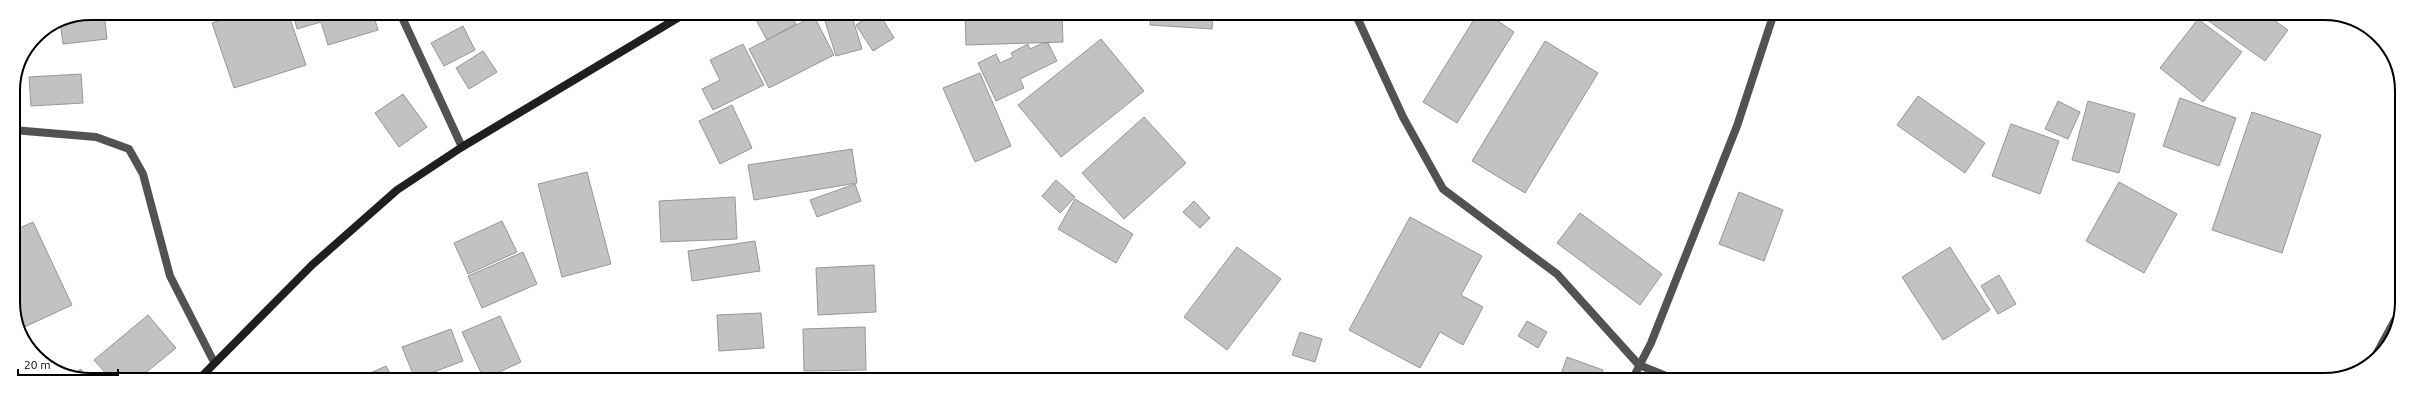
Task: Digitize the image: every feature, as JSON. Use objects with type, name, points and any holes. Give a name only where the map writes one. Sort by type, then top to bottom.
[{"type":"main road","points":[[204,373],[312,265],[397,190],[462,148],[674,20]]},
{"type":"street","points":[[403,20],[462,148]]},
{"type":"street","points":[[1357,20],[1402,117],[1443,189],[1557,274],[1640,365],[1659,373]]},
{"type":"street","points":[[1636,373],[1651,343],[1737,126],[1772,20]]},
{"type":"street","points":[[20,131],[96,137],[129,149],[144,174],[170,276],[214,362]]},
{"type":"street","points":[[2384,341],[2390,329]]},
{"type":"building","points":[[105,20],[107,39],[63,44],[61,26],[77,21]]},
{"type":"building","points":[[221,20],[290,20],[306,65],[234,88],[212,23]]},
{"type":"building","points":[[295,20],[375,20],[378,30],[328,45],[321,22],[297,29]]},
{"type":"building","points":[[756,20],[794,20],[796,24],[767,40]]},
{"type":"building","points":[[806,20],[816,20],[834,55],[769,88],[749,49]]},
{"type":"building","points":[[853,20],[862,49],[836,56],[825,21]]},
{"type":"building","points":[[864,20],[883,20],[894,38],[873,51],[856,25]]},
{"type":"building","points":[[965,20],[1062,20],[1063,42],[966,45]]},
{"type":"building","points":[[1150,20],[1213,20],[1212,29],[1150,25]]},
{"type":"building","points":[[1474,20],[1496,20],[1514,32],[1457,123],[1423,102]]},
{"type":"building","points":[[2197,20],[2199,20],[2242,52],[2203,102],[2160,68]]},
{"type":"building","points":[[2207,20],[2274,20],[2288,30],[2265,61]]},
{"type":"building","points":[[463,26],[475,50],[444,66],[431,43]]},
{"type":"building","points":[[1101,39],[1144,91],[1061,157],[1018,105]]},
{"type":"building","points":[[1545,41],[1598,73],[1525,193],[1472,161]]},
{"type":"building","points":[[1043,43],[1048,43],[1057,61],[1020,79],[1024,88],[996,101],[978,63],[996,54],[1000,63],[1013,57],[1011,53],[1028,44],[1030,49]]},
{"type":"building","points":[[743,44],[764,85],[713,110],[702,89],[720,80],[710,60]]},
{"type":"building","points":[[483,51],[497,72],[469,89],[456,68]]},
{"type":"building","points":[[980,73],[1011,146],[975,162],[943,88]]},
{"type":"building","points":[[81,74],[83,103],[31,106],[29,77]]},
{"type":"building","points":[[403,94],[427,127],[399,147],[375,113]]},
{"type":"building","points":[[1918,96],[1985,143],[1965,173],[1897,125]]},
{"type":"building","points":[[2180,98],[2236,118],[2219,166],[2163,146]]},
{"type":"building","points":[[2058,101],[2080,112],[2068,139],[2045,129]]},
{"type":"building","points":[[2088,101],[2135,114],[2119,173],[2072,160]]},
{"type":"building","points":[[732,105],[752,148],[720,164],[699,121]]},
{"type":"building","points":[[2252,112],[2321,135],[2282,253],[2212,230]]},
{"type":"building","points":[[1144,117],[1186,163],[1124,219],[1082,173]]},
{"type":"building","points":[[2011,124],[2059,141],[2040,194],[1992,176]]},
{"type":"building","points":[[852,149],[857,183],[754,200],[748,165]]},
{"type":"building","points":[[587,172],[611,264],[562,277],[538,184]]},
{"type":"building","points":[[1056,180],[1075,197],[1060,213],[1042,196]]},
{"type":"building","points":[[2119,182],[2177,214],[2144,273],[2086,241]]},
{"type":"building","points":[[855,184],[861,201],[817,217],[810,200]]},
{"type":"building","points":[[1739,192],[1783,210],[1764,261],[1719,244]]},
{"type":"building","points":[[735,197],[737,239],[661,242],[659,201]]},
{"type":"building","points":[[1075,199],[1133,234],[1116,263],[1058,229]]},
{"type":"building","points":[[1194,201],[1210,218],[1200,228],[1183,212]]},
{"type":"building","points":[[1580,213],[1662,274],[1640,305],[1557,243]]},
{"type":"building","points":[[1410,217],[1482,256],[1461,295],[1483,307],[1463,345],[1440,332],[1420,368],[1349,330]]},
{"type":"building","points":[[502,221],[517,252],[468,274],[454,243]]},
{"type":"building","points":[[33,222],[72,305],[25,327],[20,307],[20,228]]},
{"type":"building","points":[[755,241],[760,271],[692,281],[688,251]]},
{"type":"building","points":[[1237,247],[1281,279],[1227,350],[1184,317]]},
{"type":"building","points":[[1950,247],[1990,310],[1943,340],[1902,277]]},
{"type":"building","points":[[523,252],[537,284],[482,308],[468,276]]},
{"type":"building","points":[[874,265],[876,312],[818,315],[816,268]]},
{"type":"building","points":[[1999,275],[2016,304],[1998,314],[1981,286]]},
{"type":"building","points":[[761,313],[764,348],[719,351],[717,315]]},
{"type":"building","points":[[148,315],[176,348],[145,373],[106,373],[94,360]]},
{"type":"building","points":[[500,316],[521,362],[497,373],[481,373],[462,332]]},
{"type":"building","points":[[1527,321],[1547,332],[1538,348],[1518,336]]},
{"type":"building","points":[[865,327],[866,370],[804,371],[803,329]]},
{"type":"building","points":[[451,329],[463,361],[431,373],[413,373],[402,347]]},
{"type":"building","points":[[1300,332],[1322,339],[1315,362],[1292,355]]},
{"type":"building","points":[[1567,357],[1603,370],[1602,373],[1561,373]]},
{"type":"building","points":[[386,366],[390,373],[370,373]]}]
